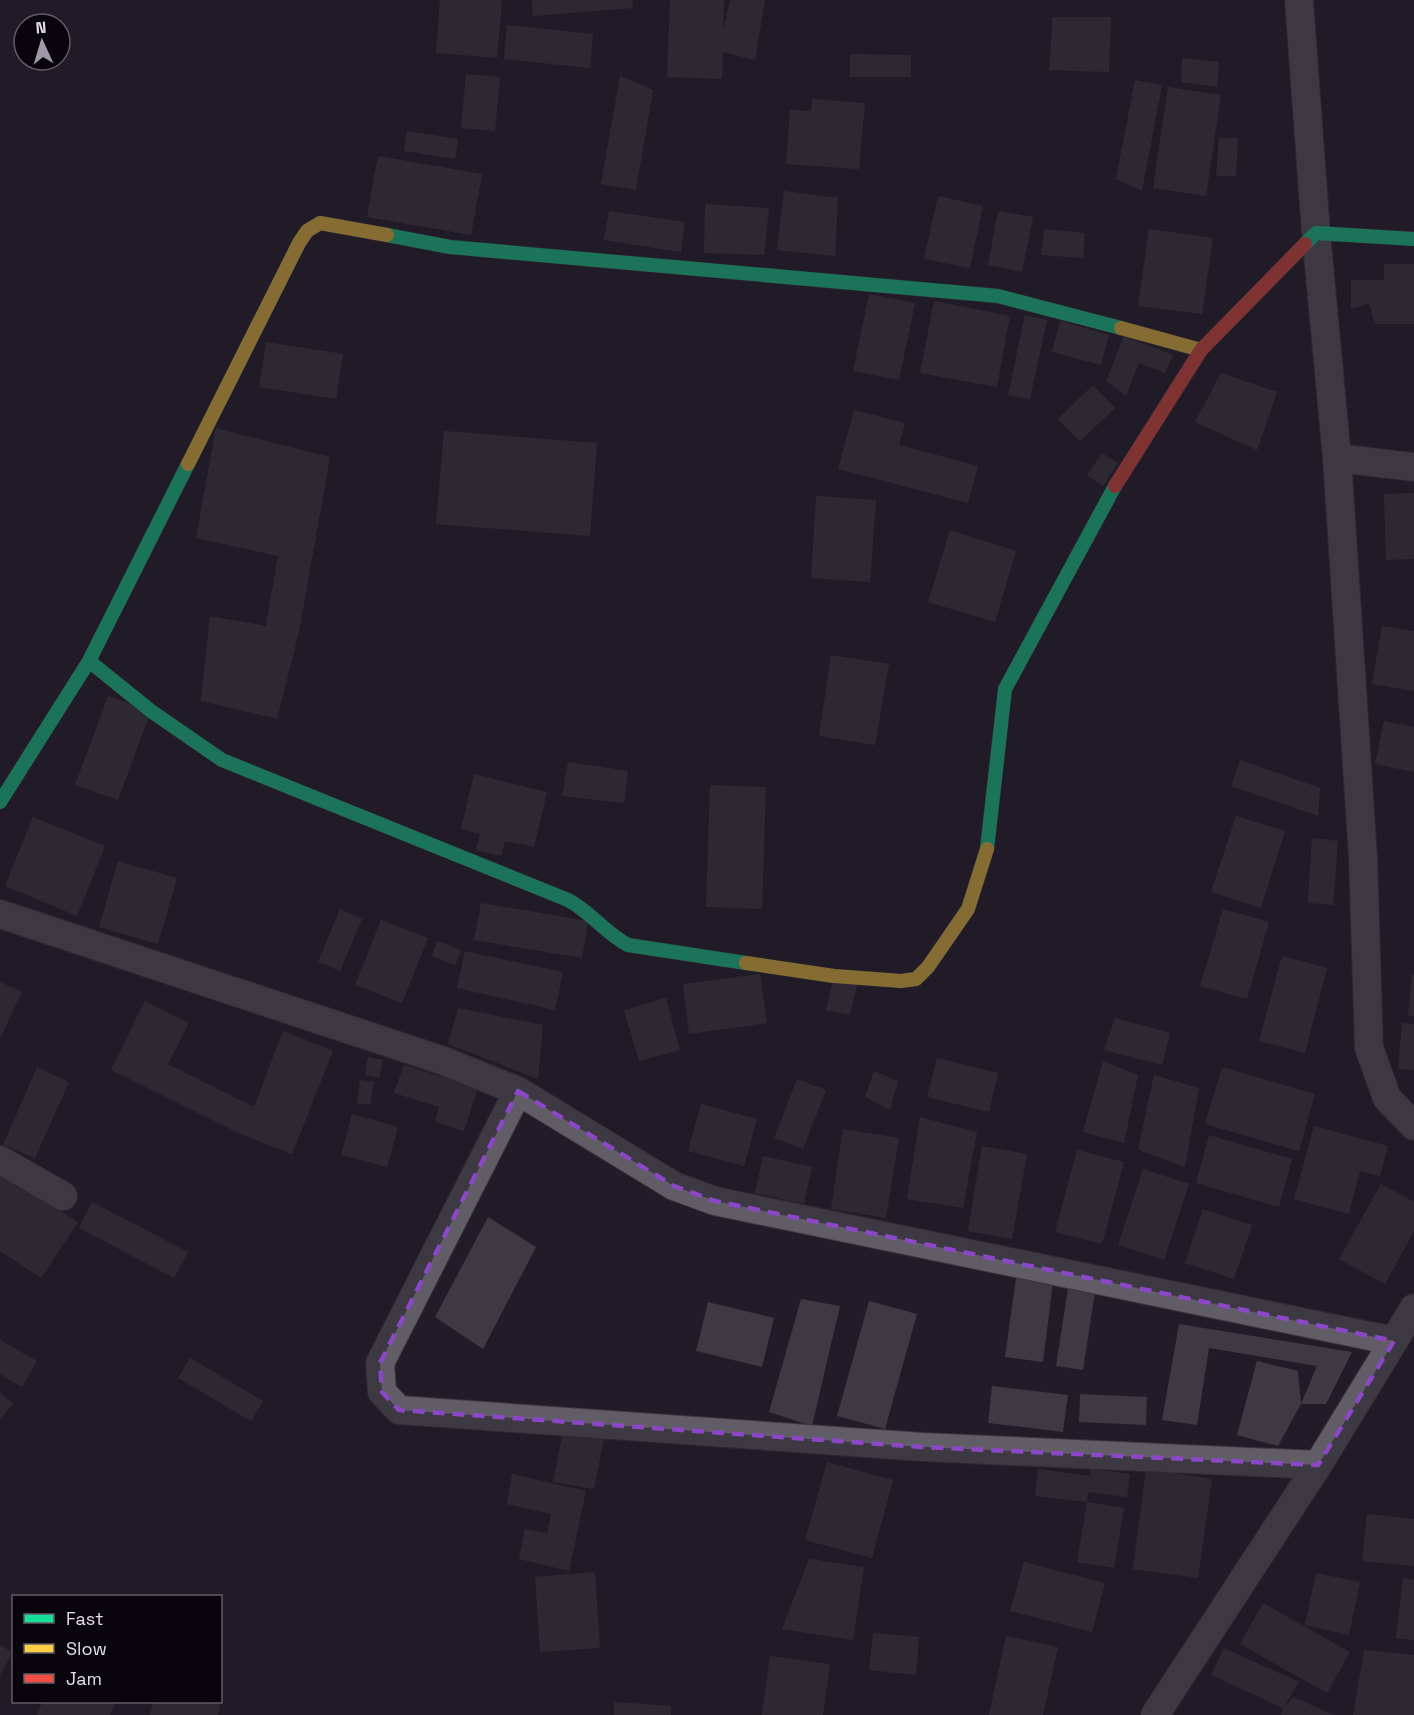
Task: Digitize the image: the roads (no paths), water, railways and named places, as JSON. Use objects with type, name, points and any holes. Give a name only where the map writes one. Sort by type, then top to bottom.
[{"type":"street","points":[[1299,0],[1316,233],[1337,458],[1364,857],[1369,1048],[1387,1098],[1414,1126]]},
{"type":"street","points":[[0,802],[89,661],[299,243],[307,231],[320,223],[450,247],[998,296],[1201,350]]},
{"type":"street","points":[[89,661],[151,711],[222,760],[568,900],[581,906],[617,941],[834,976],[901,981],[916,979],[928,967],[968,909],[988,846],[1005,689],[1107,499],[1201,350],[1316,233],[1414,238]]},
{"type":"street","points":[[1337,458],[1414,467]]},
{"type":"street","points":[[0,914],[444,1061],[519,1091],[674,1186],[715,1201],[1394,1341]]},
{"type":"street","points":[[519,1091],[380,1363],[382,1392],[399,1410],[922,1447],[1318,1465]]},
{"type":"street","points":[[0,1160],[63,1196]]},
{"type":"street","points":[[1155,1715],[1318,1465],[1414,1308]]}]
